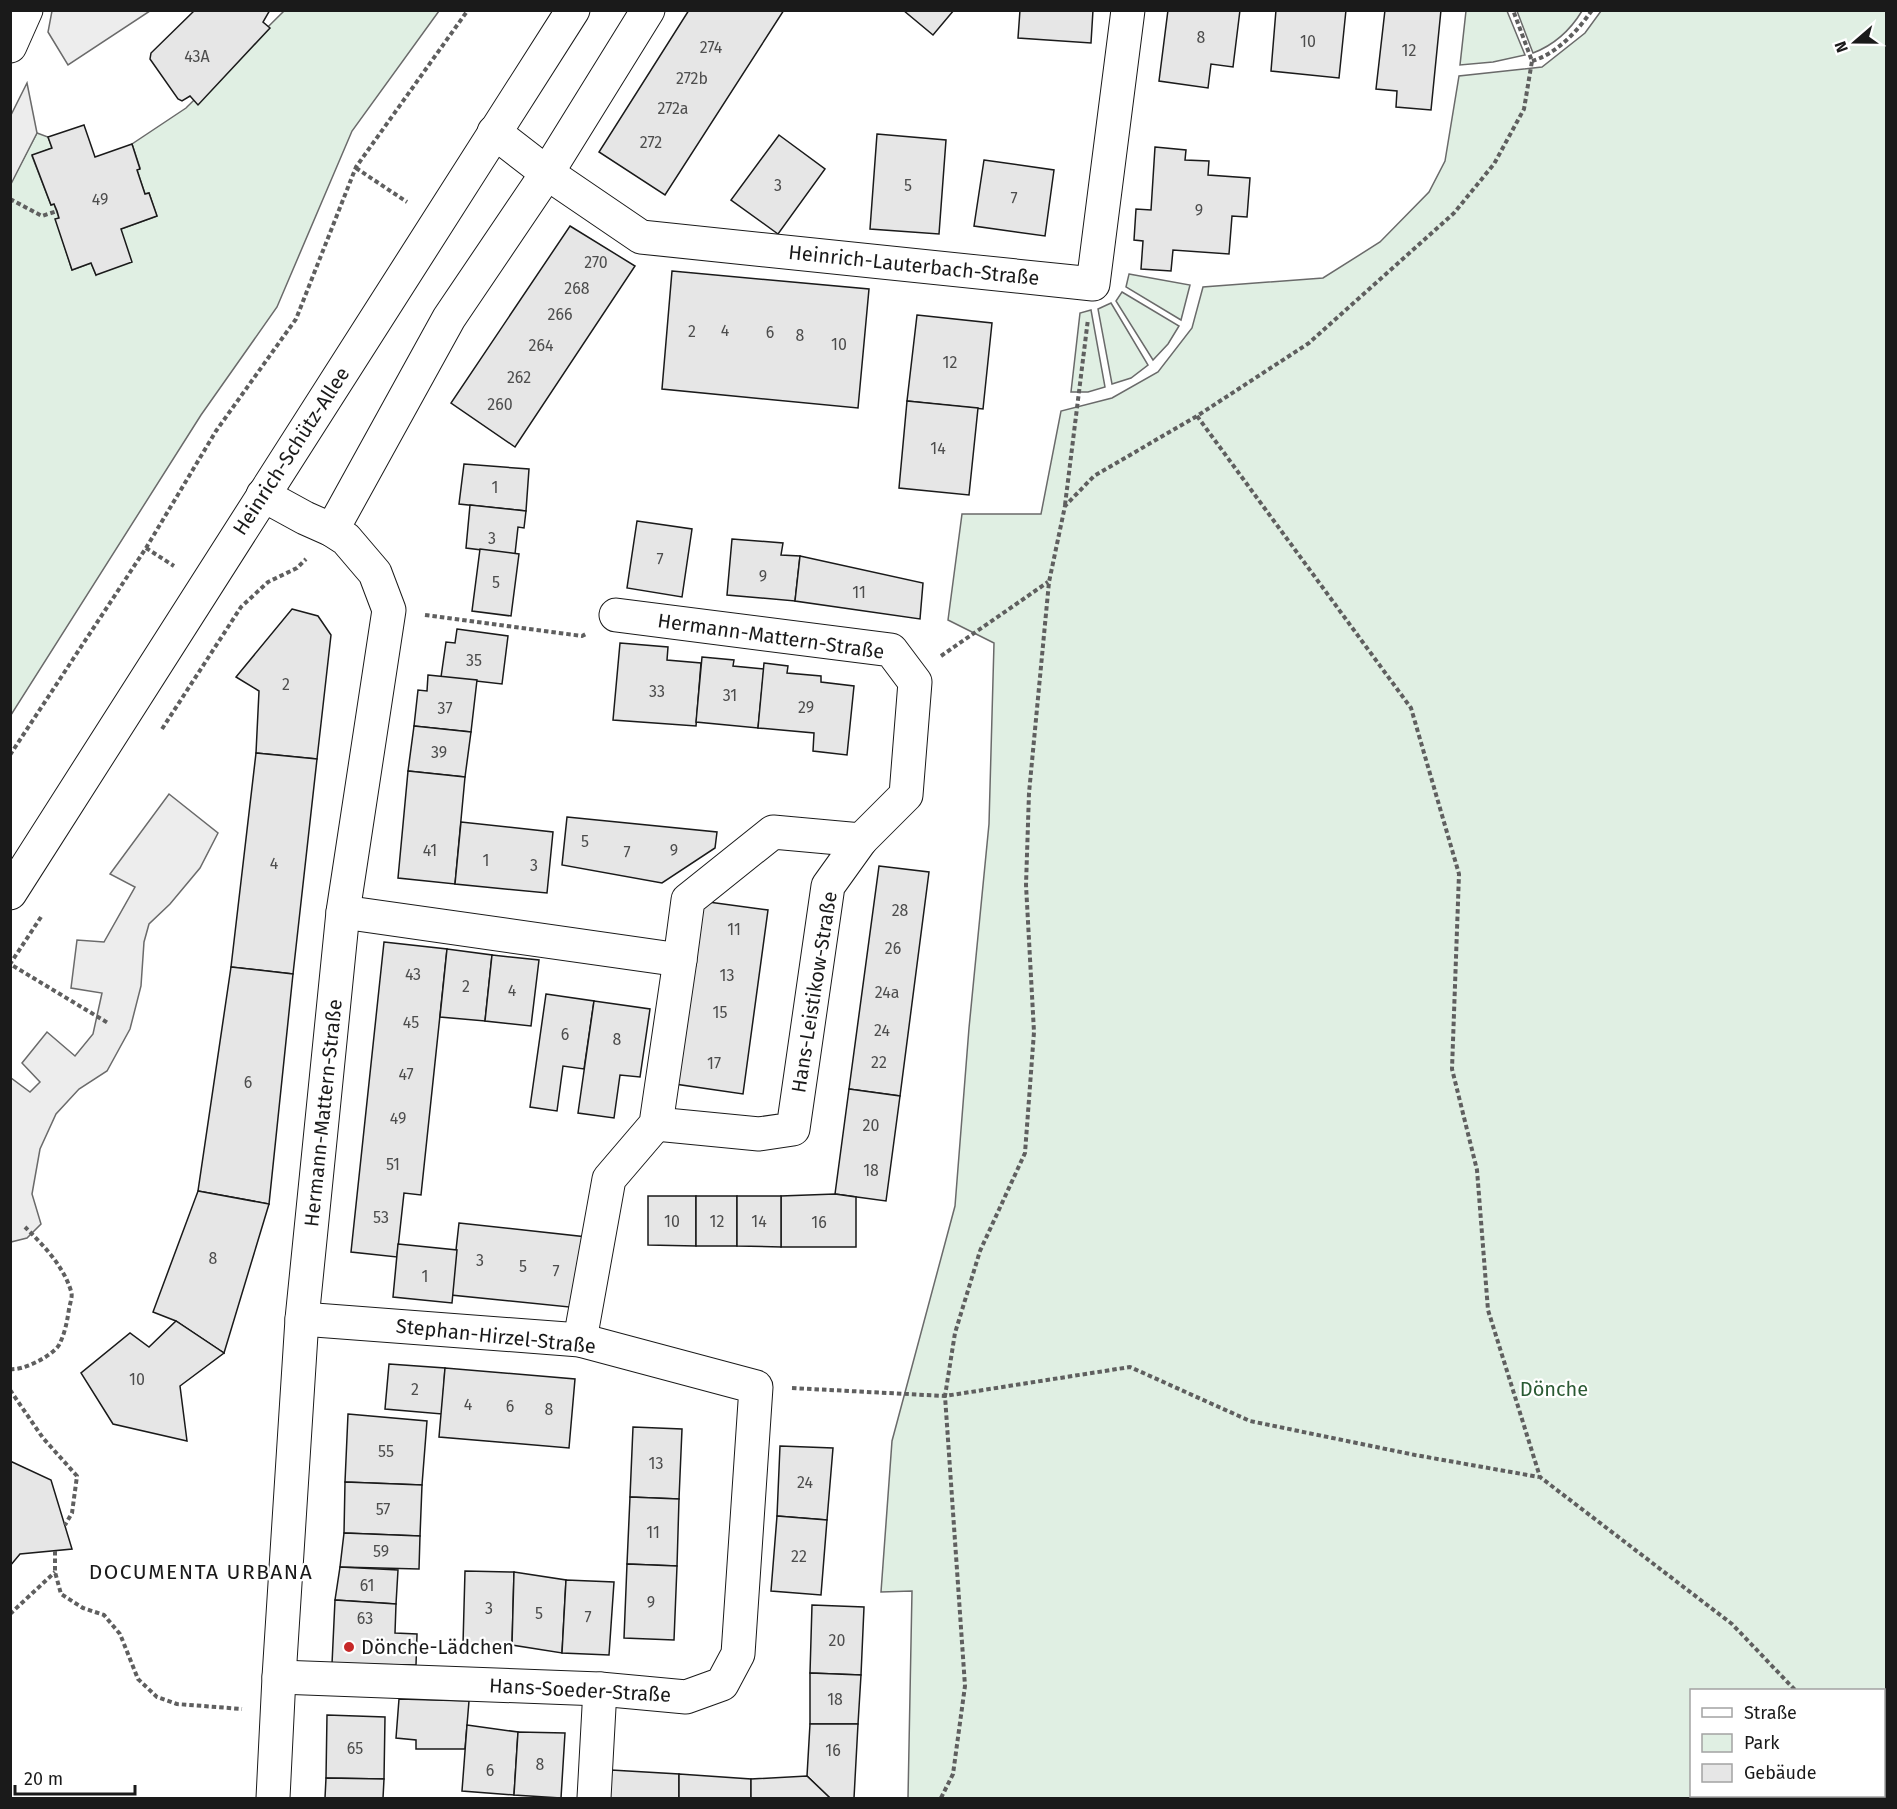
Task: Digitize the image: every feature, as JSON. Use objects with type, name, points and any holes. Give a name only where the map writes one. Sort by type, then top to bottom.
[{"type":"street","points":[[10,46],[26,10]]},
{"type":"street","name":"Heinrich-Schütz-Allee","points":[[10,893],[573,10]]},
{"type":"street","points":[[332,530],[449,318],[547,173],[648,10]]},
{"type":"street","points":[[1093,284],[1128,10]]},
{"type":"street","name":"Heinrich-Lauterbach-Straße","points":[[494,132],[547,173],[641,237],[1093,284]]},
{"type":"street","name":"Hermann-Mattern-Straße","points":[[263,495],[346,539],[375,573],[389,610],[343,912],[302,1319],[273,1798]]},
{"type":"street","name":"Hermann-Mattern-Straße","points":[[616,615],[891,650],[915,681]]},
{"type":"street","points":[[580,1340],[609,1179],[656,1124],[688,900],[773,832],[861,840],[906,795],[915,681]]},
{"type":"street","name":"Hans-Leistikow-Straße","points":[[656,1124],[759,1134],[793,1129],[828,886],[861,840]]},
{"type":"street","points":[[343,912],[680,960]]},
{"type":"street","name":"Stephan-Hirzel-Straße","points":[[302,1319],[580,1340],[756,1387]]},
{"type":"street","name":"Hans-Soeder-Straße","points":[[279,1677],[600,1689],[686,1697],[722,1684],[738,1654],[756,1387]]},
{"type":"street","points":[[594,1798],[600,1689]]},
{"type":"path","points":[[10,755],[146,548],[216,431],[296,319],[356,167],[468,10]]},
{"type":"path","points":[[1065,506],[1094,476],[1197,416],[1309,343],[1454,213],[1494,164],[1524,109],[1532,61],[1513,10]]},
{"type":"path","points":[[1532,61],[1544,58],[1580,28],[1592,10]]},
{"type":"path","points":[[10,199],[42,216],[57,211]]},
{"type":"path","points":[[941,1798],[953,1774],[965,1686],[945,1396],[955,1333],[980,1251],[1024,1153],[1034,1032],[1026,885],[1029,793],[1049,582],[1065,506],[1093,284]]},
{"type":"path","points":[[1197,416],[1411,708],[1459,874],[1452,1069],[1477,1170],[1488,1310],[1540,1477]]},
{"type":"path","points":[[159,735],[241,607],[268,582],[297,568],[332,530]]},
{"type":"path","points":[[915,681],[944,653],[1049,582]]},
{"type":"path","points":[[389,610],[544,631]]},
{"type":"path","points":[[46,910],[10,964],[108,1023]]},
{"type":"path","points":[[10,1369],[17,1370],[38,1361],[58,1347],[66,1328],[72,1293],[60,1268],[43,1245],[25,1227]]},
{"type":"path","points":[[756,1387],[945,1396],[1130,1367],[1250,1421],[1415,1455],[1540,1477],[1732,1624],[1794,1689]]},
{"type":"path","points":[[10,1390],[43,1438],[77,1476],[72,1513],[64,1525]]},
{"type":"path","points":[[56,1551],[55,1572],[61,1594],[83,1608],[104,1615],[120,1634],[138,1679],[157,1696],[177,1704],[277,1712]]},
{"type":"path","points":[[10,1614],[55,1572]]},
{"type":"green space","points":[[284,11],[439,11],[352,131],[277,307],[201,415],[11,715],[10,184],[37,133],[48,137],[52,148],[32,156],[51,205],[54,204],[59,218],[56,219],[72,270],[91,263],[96,275],[121,229],[157,216],[149,193],[145,194],[132,144],[186,108]]},
{"type":"green space","points":[[1466,11],[1507,11],[1525,55],[1493,62],[1460,65]]},
{"type":"green space","points":[[1517,11],[1582,11],[1561,36],[1548,46],[1533,53]]},
{"type":"green space","name":"Dönche","points":[[1601,11],[1886,11],[1886,1798],[908,1798],[912,1591],[881,1592],[892,1441],[955,1206],[969,1028],[989,824],[994,643],[948,620],[962,514],[1041,514],[1061,411],[1112,398],[1158,372],[1192,328],[1203,287],[1323,278],[1380,242],[1429,192],[1445,161],[1459,76],[1542,67],[1585,33]]},
{"type":"green space","points":[[1129,274],[1190,285],[1181,320],[1126,287]]},
{"type":"green space","points":[[1122,292],[1179,326],[1168,344],[1153,360],[1116,301]]},
{"type":"green space","points":[[1111,303],[1148,365],[1131,378],[1112,384],[1098,309]]},
{"type":"green space","points":[[1091,310],[1105,387],[1088,392],[1071,392],[1080,313]]},
{"type":"shaded area","points":[[52,10],[150,11],[68,65],[48,32]]},
{"type":"shaded area","points":[[27,83],[37,133],[11,184],[11,115]]},
{"type":"shaded area","points":[[169,794],[218,833],[200,868],[170,904],[149,924],[144,942],[141,986],[130,1029],[107,1071],[79,1089],[56,1114],[40,1149],[32,1194],[41,1224],[27,1238],[11,1242],[11,1078],[30,1092],[40,1082],[22,1063],[47,1032],[75,1056],[93,1034],[102,993],[71,988],[77,940],[104,942],[135,887],[110,874]]},
{"type":"building","points":[[195,10],[270,10],[263,22],[270,28],[198,105],[190,96],[182,101],[178,99],[150,59],[151,53]]},
{"type":"building","points":[[689,10],[784,10],[665,195],[599,152]]},
{"type":"building","points":[[903,10],[954,10],[933,35]]},
{"type":"building","points":[[1020,10],[1093,10],[1091,43],[1018,38]]},
{"type":"building","points":[[1168,10],[1240,10],[1233,67],[1211,64],[1208,88],[1159,81]]},
{"type":"building","points":[[1276,10],[1346,10],[1339,78],[1271,71]]},
{"type":"building","points":[[1385,10],[1441,10],[1431,110],[1396,107],[1397,91],[1376,89]]},
{"type":"building","points":[[84,125],[95,157],[132,144],[145,194],[149,193],[157,216],[121,229],[132,262],[96,275],[91,263],[72,270],[55,219],[59,218],[57,211],[54,204],[51,205],[32,155],[52,148],[48,137]]},
{"type":"building","points":[[877,134],[946,140],[939,234],[870,229]]},
{"type":"building","points":[[779,135],[825,169],[778,234],[731,200]]},
{"type":"building","points":[[1155,147],[1186,150],[1185,160],[1209,161],[1208,175],[1250,178],[1247,217],[1232,216],[1229,254],[1173,250],[1171,271],[1141,269],[1143,241],[1134,240],[1136,209],[1151,210]]},
{"type":"building","points":[[984,160],[1054,170],[1045,236],[974,226]]},
{"type":"building","points":[[570,226],[635,266],[515,447],[451,403]]},
{"type":"building","points":[[672,271],[869,289],[858,408],[662,389]]},
{"type":"building","points":[[917,315],[992,323],[983,409],[907,401]]},
{"type":"building","points":[[907,401],[978,408],[969,495],[899,488]]},
{"type":"building","points":[[464,464],[529,469],[526,511],[459,504]]},
{"type":"building","points":[[470,505],[526,511],[524,528],[518,527],[515,554],[466,548]]},
{"type":"building","points":[[637,521],[692,529],[682,597],[627,588]]},
{"type":"building","points":[[732,539],[783,543],[781,555],[800,556],[795,601],[727,595]]},
{"type":"building","points":[[480,549],[519,554],[511,616],[472,611]]},
{"type":"building","points":[[800,556],[923,583],[920,619],[795,601]]},
{"type":"building","points":[[292,609],[318,616],[331,635],[317,759],[256,753],[259,691],[236,677]]},
{"type":"building","points":[[457,629],[508,636],[502,684],[441,677],[446,642],[455,643]]},
{"type":"building","points":[[620,643],[668,647],[667,660],[701,663],[696,726],[613,720]]},
{"type":"building","points":[[702,657],[734,660],[733,666],[764,669],[758,728],[696,722]]},
{"type":"building","points":[[764,663],[788,666],[787,673],[821,676],[821,682],[854,686],[847,755],[813,751],[814,733],[758,728]]},
{"type":"building","points":[[428,675],[477,680],[471,732],[414,726],[418,690],[427,691]]},
{"type":"building","points":[[414,726],[471,732],[465,777],[408,771]]},
{"type":"building","points":[[256,753],[317,759],[293,974],[231,967]]},
{"type":"building","points":[[408,771],[465,777],[455,884],[398,878]]},
{"type":"building","points":[[567,817],[717,832],[715,848],[662,883],[562,865]]},
{"type":"building","points":[[461,822],[553,832],[547,893],[455,884]]},
{"type":"building","points":[[879,866],[929,872],[900,1096],[849,1089]]},
{"type":"building","points":[[701,901],[768,910],[743,1094],[675,1084]]},
{"type":"building","points":[[384,942],[447,949],[421,1195],[404,1193],[397,1257],[351,1252]]},
{"type":"building","points":[[447,949],[492,955],[485,1021],[440,1017]]},
{"type":"building","points":[[492,955],[539,960],[531,1026],[485,1021]]},
{"type":"building","points":[[231,967],[293,974],[269,1204],[198,1191]]},
{"type":"building","points":[[546,994],[594,1001],[584,1069],[563,1066],[557,1111],[530,1107]]},
{"type":"building","points":[[594,1001],[650,1009],[640,1077],[620,1075],[614,1118],[578,1113]]},
{"type":"building","points":[[849,1089],[900,1096],[886,1201],[835,1194]]},
{"type":"building","points":[[198,1191],[269,1204],[224,1353],[176,1321],[153,1312]]},
{"type":"building","points":[[835,1194],[856,1197],[856,1247],[781,1247],[781,1196]]},
{"type":"building","points":[[648,1196],[696,1196],[696,1246],[648,1245]]},
{"type":"building","points":[[696,1196],[737,1196],[737,1246],[696,1246]]},
{"type":"building","points":[[737,1196],[781,1196],[781,1247],[737,1246]]},
{"type":"building","points":[[459,1223],[587,1237],[579,1308],[451,1295]]},
{"type":"building","points":[[398,1244],[457,1250],[452,1303],[393,1297]]},
{"type":"building","points":[[176,1321],[224,1353],[180,1386],[187,1441],[113,1424],[81,1373],[130,1333],[149,1347]]},
{"type":"building","points":[[389,1364],[445,1368],[442,1414],[385,1409]]},
{"type":"building","points":[[445,1368],[575,1379],[569,1448],[439,1437]]},
{"type":"building","points":[[348,1414],[427,1421],[422,1485],[345,1482]]},
{"type":"building","points":[[633,1427],[682,1429],[679,1499],[630,1497]]},
{"type":"building","points":[[780,1446],[833,1448],[827,1520],[777,1516]]},
{"type":"building","points":[[10,1461],[51,1480],[72,1549],[20,1554],[10,1566]]},
{"type":"building","points":[[345,1482],[422,1485],[420,1536],[344,1533]]},
{"type":"building","points":[[630,1497],[679,1499],[677,1566],[627,1564]]},
{"type":"building","points":[[777,1516],[827,1520],[821,1595],[771,1591]]},
{"type":"building","points":[[344,1533],[420,1536],[419,1569],[340,1567]]},
{"type":"building","points":[[627,1564],[677,1566],[674,1640],[624,1638]]},
{"type":"building","points":[[340,1567],[398,1570],[396,1604],[335,1600]]},
{"type":"building","points":[[465,1571],[514,1572],[512,1645],[463,1644]]},
{"type":"building","points":[[514,1572],[566,1580],[562,1653],[512,1645]]},
{"type":"building","points":[[566,1580],[614,1582],[609,1655],[562,1653]]},
{"type":"building","points":[[335,1600],[396,1604],[395,1633],[417,1634],[416,1665],[332,1664]]},
{"type":"building","points":[[812,1605],[864,1607],[861,1675],[810,1673]]},
{"type":"building","points":[[810,1673],[861,1675],[858,1724],[810,1724]]},
{"type":"building","points":[[399,1699],[469,1701],[465,1749],[416,1749],[416,1740],[396,1738]]},
{"type":"building","points":[[327,1715],[385,1717],[384,1779],[326,1778]]},
{"type":"building","points":[[810,1724],[858,1724],[854,1798],[830,1798],[807,1776]]},
{"type":"building","points":[[467,1725],[518,1732],[514,1795],[462,1791]]},
{"type":"building","points":[[518,1732],[565,1733],[561,1798],[514,1795]]},
{"type":"building","points":[[611,1770],[679,1774],[679,1798],[609,1798]]},
{"type":"building","points":[[679,1774],[751,1779],[751,1798],[679,1798]]},
{"type":"building","points":[[807,1776],[830,1798],[751,1798],[751,1779]]},
{"type":"building","points":[[326,1778],[384,1779],[383,1798],[325,1798]]},
{"type":"place","name":"Dönche-Lädchen","points":[[349,1647]]},
{"type":"district","name":"DOCUMENTA URBANA","points":[[201,1572]]}]
